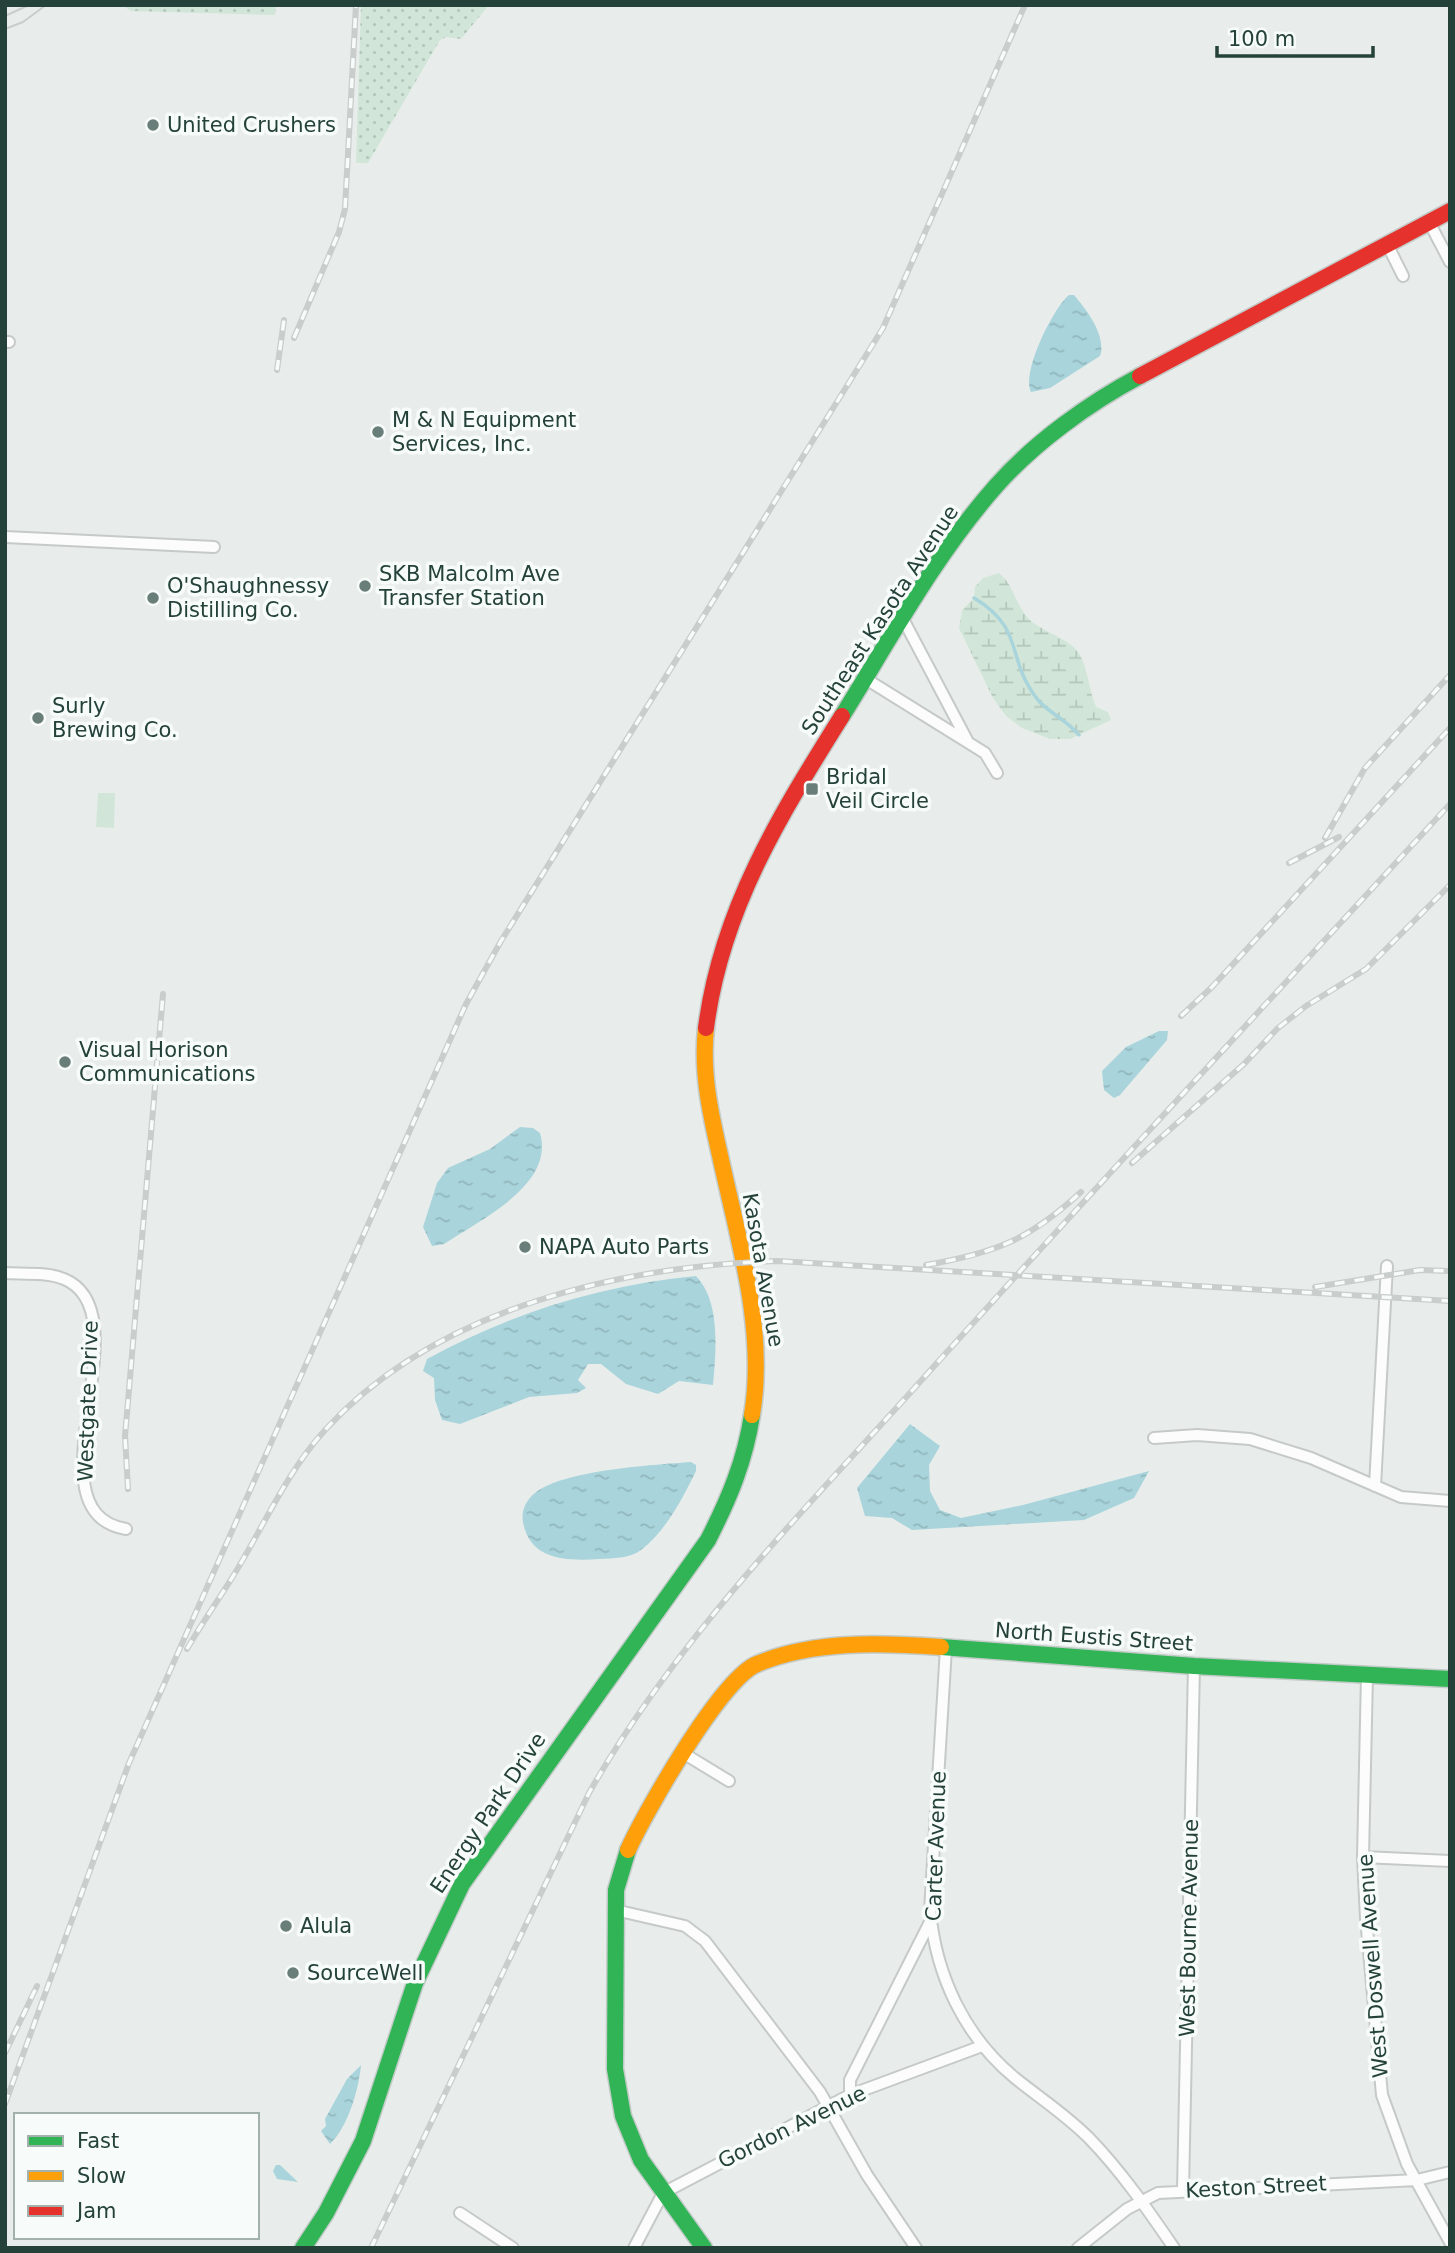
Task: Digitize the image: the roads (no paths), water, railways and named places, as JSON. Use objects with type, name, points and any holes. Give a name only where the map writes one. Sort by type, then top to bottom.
[{"type":"street","name":"Southeast Kasota Avenue","points":[[710,998],[728,930],[758,855],[782,811],[947,549],[997,485],[1060,429],[1131,382],[1450,211]]},
{"type":"street","points":[[1429,222],[1450,262]]},
{"type":"street","points":[[1387,244],[1403,276]]},
{"type":"street","points":[[5,537],[214,547]]},
{"type":"street","points":[[903,619],[967,740]]},
{"type":"street","points":[[866,679],[967,740],[985,753],[997,772]]},
{"type":"street","name":"Kasota Avenue","points":[[659,1611],[708,1540],[728,1504],[751,1433],[757,1381],[754,1318],[705,1081],[705,1033],[710,998]]},
{"type":"street","points":[[1375,1486],[1387,1266]]},
{"type":"street","name":"Westgate Drive","points":[[5,1273],[64,1279],[87,1299],[94,1332],[84,1486],[98,1518],[112,1526],[126,1529]]},
{"type":"street","points":[[1154,1438],[1197,1435],[1250,1439],[1311,1458],[1401,1497],[1450,1501]]},
{"type":"street","name":"Energy Park Drive","points":[[303,2248],[326,2213],[363,2141],[415,1983],[462,1884],[659,1611]]},
{"type":"street","name":"North Eustis Street","points":[[683,1754],[740,1674],[779,1656],[831,1646],[883,1643],[1194,1666],[1450,1679]]},
{"type":"street","name":"Carter Avenue","points":[[946,1648],[931,1920],[947,1985],[982,2046],[1016,2079],[1090,2139],[1174,2248]]},
{"type":"street","name":"West Bourne Avenue","points":[[1183,2190],[1194,1666]]},
{"type":"street","name":"West Doswell Avenue","points":[[1367,1675],[1363,1857],[1382,2095],[1402,2152],[1450,2242]]},
{"type":"street","points":[[704,2248],[663,2193],[631,2138],[618,2093],[615,2069],[616,1890],[628,1850],[640,1824],[683,1754],[729,1781]]},
{"type":"street","points":[[1363,1857],[1450,1861]]},
{"type":"street","points":[[615,1910],[676,1923],[695,1932],[772,2027],[829,2105],[867,2175],[916,2248]]},
{"type":"street","points":[[850,2095],[850,2080],[931,1920]]},
{"type":"street","name":"Gordon Avenue","points":[[663,2193],[850,2095],[982,2046]]},
{"type":"street","name":"Keston Street","points":[[1077,2248],[1140,2202],[1158,2193],[1417,2180],[1450,2172]]},
{"type":"street","points":[[634,2248],[663,2193]]},
{"type":"street","points":[[460,2213],[513,2248]]},
{"type":"street","points":[[909,2235],[925,2248]]},
{"type":"water","points":[[1069,295],[1074,295],[1094,323],[1101,340],[1100,356],[1050,388],[1031,392],[1030,371],[1034,356],[1047,326]]},
{"type":"water","points":[[1159,1031],[1168,1031],[1167,1040],[1120,1095],[1114,1098],[1104,1090],[1102,1071],[1126,1047]]},
{"type":"water","points":[[520,1127],[533,1128],[540,1133],[542,1152],[537,1169],[526,1184],[495,1212],[444,1244],[432,1246],[423,1227],[437,1183],[448,1168],[490,1149]]},
{"type":"water","points":[[696,1276],[710,1299],[713,1313],[716,1342],[713,1385],[679,1381],[658,1394],[626,1384],[601,1364],[588,1364],[578,1380],[586,1388],[577,1393],[529,1397],[460,1424],[442,1420],[435,1400],[434,1378],[423,1371],[427,1359],[491,1328],[557,1304],[626,1286]]},
{"type":"water","points":[[910,1424],[940,1446],[929,1465],[930,1491],[940,1510],[961,1518],[1023,1505],[1149,1471],[1134,1498],[1084,1520],[912,1530],[892,1518],[865,1516],[857,1488]]},
{"type":"water","points":[[691,1462],[696,1465],[696,1471],[679,1503],[658,1534],[636,1553],[626,1557],[575,1560],[552,1556],[542,1551],[533,1545],[527,1535],[523,1522],[525,1506],[535,1493],[548,1485],[609,1470]]},
{"type":"water","points":[[361,2065],[352,2107],[342,2128],[330,2144],[321,2131],[326,2126],[325,2119],[347,2079]]},
{"type":"water","points":[[276,2165],[280,2165],[298,2182],[277,2179],[273,2171]]},
{"type":"waterway","points":[[974,598],[1001,621],[1013,645],[1021,671],[1038,700],[1079,735]]},
{"type":"tram line","points":[[5,16],[29,5]]},
{"type":"tram line","points":[[5,29],[23,22],[46,5]]},
{"type":"railway","points":[[294,338],[339,232],[345,209],[356,5]]},
{"type":"railway","points":[[5,2104],[129,1763],[466,1004],[501,941],[883,328],[1025,5]]},
{"type":"railway","points":[[277,370],[284,320]]},
{"type":"railway","points":[[1325,838],[1365,768],[1450,675]]},
{"type":"railway","points":[[1181,1016],[1212,987],[1450,728]]},
{"type":"railway","points":[[371,2248],[589,1793],[622,1738],[659,1685],[738,1584],[780,1536],[1450,804]]},
{"type":"railway","points":[[1289,863],[1339,837]]},
{"type":"railway","points":[[1132,1163],[1244,1064],[1278,1028],[1306,1006],[1366,969],[1450,885]]},
{"type":"railway","points":[[128,1489],[125,1436],[163,994]]},
{"type":"railway","points":[[926,1265],[972,1255],[1010,1242],[1045,1222],[1081,1192]]},
{"type":"railway","points":[[187,1649],[301,1461],[326,1429],[371,1387],[421,1352],[476,1324],[595,1284],[657,1272],[778,1261],[1450,1301]]},
{"type":"railway","points":[[1315,1287],[1420,1270],[1450,1271]]},
{"type":"railway","points":[[5,2053],[37,1986]]},
{"type":"place","name":"United Crushers","points":[[153,125]]},
{"type":"place","name":"M & N Equipment Services, Inc.","points":[[378,432]]},
{"type":"place","name":"SKB Malcolm Ave Transfer Station","points":[[365,586]]},
{"type":"place","name":"O'Shaughnessy Distilling Co.","points":[[153,598]]},
{"type":"place","name":"Surly Brewing Co.","points":[[38,718]]},
{"type":"place","name":"Bridal Veil Circle","points":[[812,789]]},
{"type":"place","name":"Visual Horison Communications","points":[[65,1062]]},
{"type":"place","name":"NAPA Auto Parts","points":[[525,1247]]},
{"type":"place","name":"Alula","points":[[286,1926]]},
{"type":"place","name":"SourceWell","points":[[293,1973]]}]
